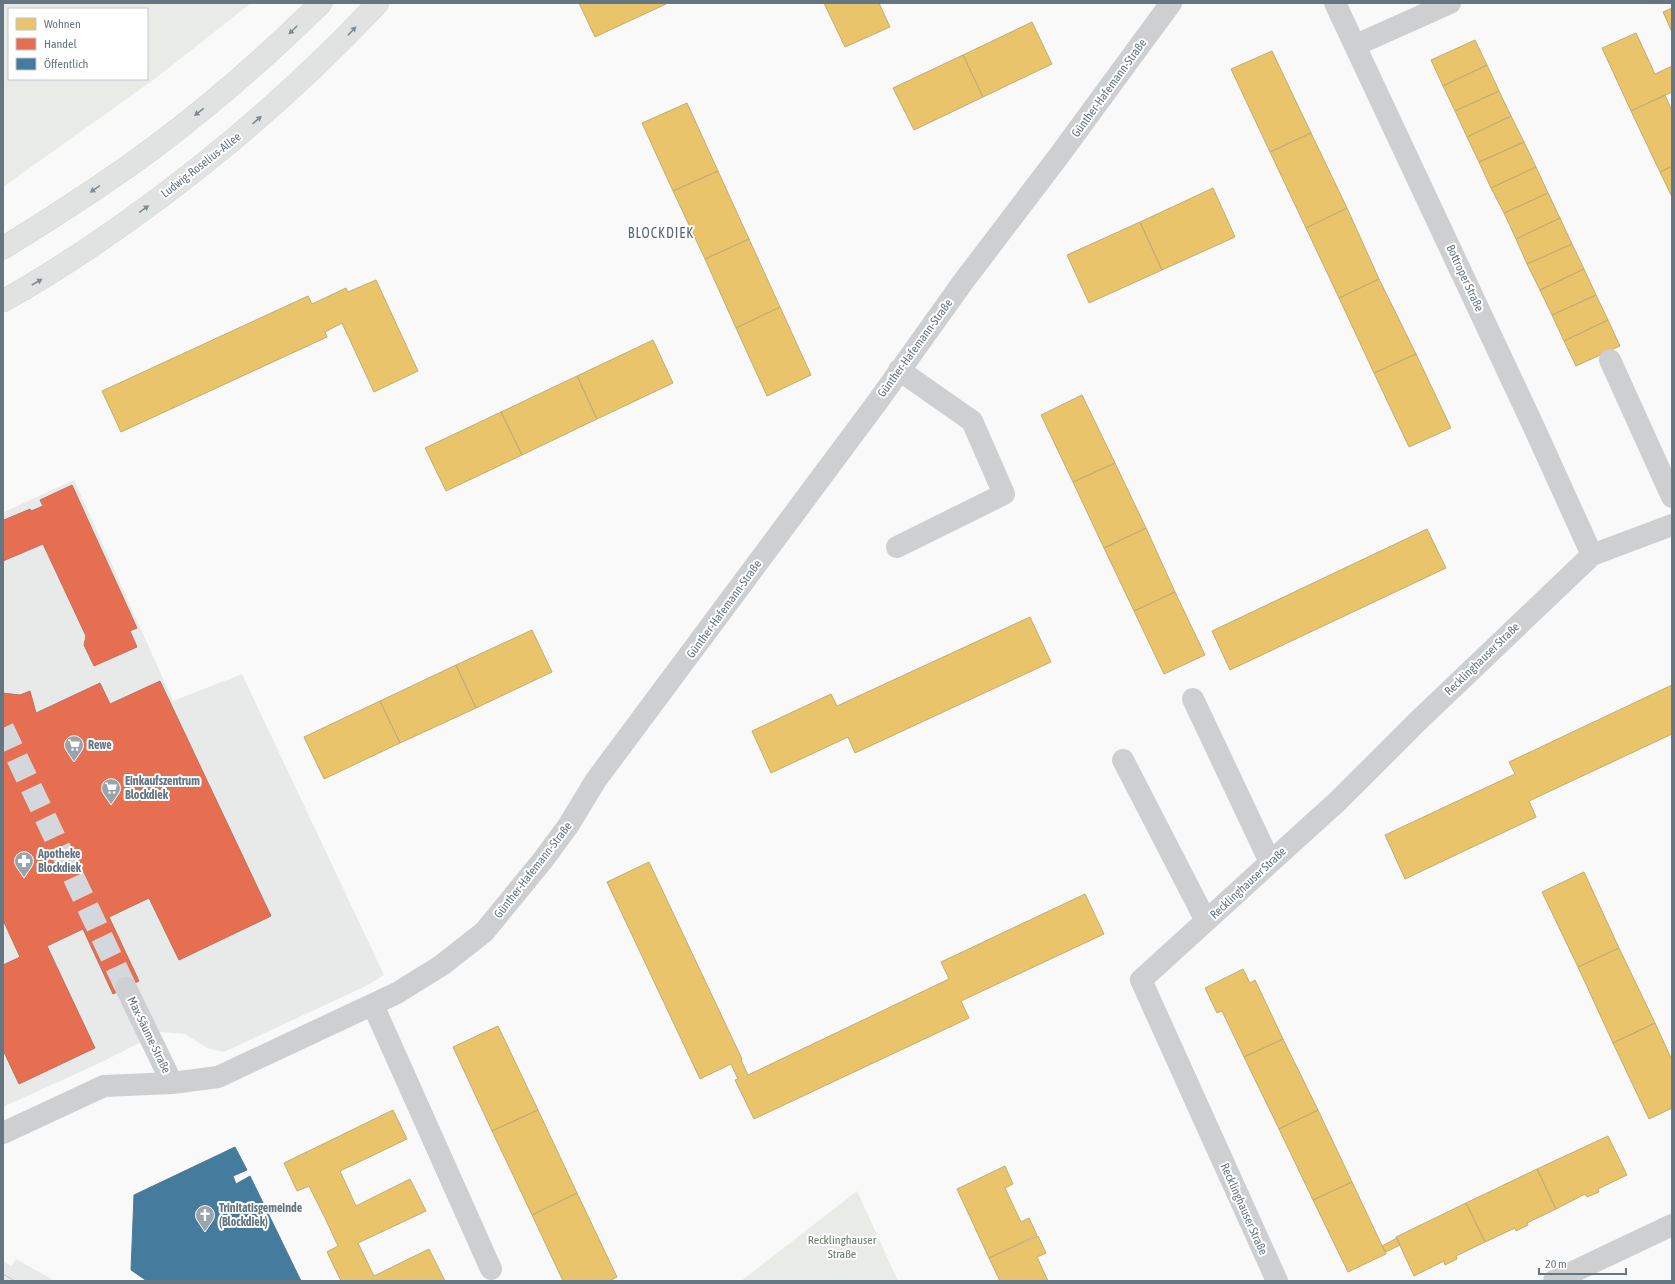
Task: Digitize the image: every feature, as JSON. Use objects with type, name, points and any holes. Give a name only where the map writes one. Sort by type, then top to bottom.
[{"type":"main road","points":[[3,248],[76,203],[156,146],[230,88],[275,48],[321,3]]},
{"type":"main road","name":"Ludwig-Roselius-Allee","points":[[3,301],[45,278],[80,255],[184,181],[260,118],[336,48],[378,3]]},
{"type":"street","name":"Günther-Hafemann-Straße","points":[[3,1133],[104,1086],[172,1083],[218,1077],[397,993],[442,965],[484,932],[543,860],[568,826],[596,780],[963,282],[1058,157],[1171,3]]},
{"type":"street","name":"Bottroper Straße","points":[[1335,3],[1356,45],[1592,555]]},
{"type":"street","points":[[1356,45],[1450,3]]},
{"type":"street","points":[[1610,360],[1672,497]]},
{"type":"street","points":[[897,547],[1004,494],[972,421],[899,370]]},
{"type":"street","points":[[1592,555],[1672,525]]},
{"type":"street","name":"Recklinghauser Straße","points":[[1277,1281],[1141,980],[1339,800],[1412,726],[1592,555]]},
{"type":"street","points":[[1193,699],[1270,862]]},
{"type":"street","points":[[1123,760],[1206,922]]},
{"type":"street","name":"Max-Säume-Straße","points":[[126,988],[172,1083]]},
{"type":"street","points":[[373,1005],[491,1269]]},
{"type":"street","points":[[1554,1281],[1672,1225]]},
{"type":"shaded area","points":[[74,480],[173,701],[242,674],[384,975],[366,986],[224,1052],[209,1049],[185,1034],[161,1032],[104,1061],[3,1107],[3,510],[4,512]]},
{"type":"shaded area","points":[[16,1259],[55,1281],[3,1281],[3,1261],[12,1266]]},
{"type":"green space","points":[[3,3],[251,3],[156,78],[3,187]]},
{"type":"green space","name":"Recklinghauser Straße","points":[[857,1191],[898,1281],[741,1281]]},
{"type":"building: Wohnen","points":[[579,3],[665,3],[666,4],[595,37]]},
{"type":"building: Wohnen","points":[[824,3],[879,3],[890,27],[845,47]]},
{"type":"building: Wohnen","points":[[1672,8],[1672,32],[1663,12]]},
{"type":"building: Wohnen","points":[[1032,22],[1052,64],[983,97],[963,55]]},
{"type":"building: Wohnen","points":[[1636,33],[1655,74],[1672,66],[1672,92],[1631,111],[1602,48]]},
{"type":"building: Wohnen","points":[[1475,40],[1487,65],[1443,86],[1431,60]]},
{"type":"building: Wohnen","points":[[1272,51],[1311,133],[1270,152],[1231,69]]},
{"type":"building: Wohnen","points":[[963,55],[983,97],[914,130],[893,88]]},
{"type":"building: Wohnen","points":[[1487,65],[1499,91],[1455,111],[1443,86]]},
{"type":"building: Wohnen","points":[[1499,91],[1511,116],[1467,137],[1455,111]]},
{"type":"building: Wohnen","points":[[1665,95],[1672,111],[1672,166],[1660,172],[1631,111]]},
{"type":"building: Wohnen","points":[[687,103],[718,171],[673,191],[642,123]]},
{"type":"building: Wohnen","points":[[1511,116],[1524,142],[1479,162],[1467,137]]},
{"type":"building: Wohnen","points":[[1311,133],[1347,208],[1306,228],[1270,152]]},
{"type":"building: Wohnen","points":[[1524,142],[1536,167],[1491,188],[1479,162]]},
{"type":"building: Wohnen","points":[[1672,166],[1672,197],[1660,172]]},
{"type":"building: Wohnen","points":[[1536,167],[1548,193],[1504,213],[1491,188]]},
{"type":"building: Wohnen","points":[[718,171],[749,239],[705,259],[673,191]]},
{"type":"building: Wohnen","points":[[1213,188],[1235,237],[1162,270],[1140,222]]},
{"type":"building: Wohnen","points":[[1548,193],[1560,218],[1516,239],[1504,213]]},
{"type":"building: Wohnen","points":[[1347,208],[1379,279],[1339,298],[1306,228]]},
{"type":"building: Wohnen","points":[[1560,218],[1572,244],[1527,264],[1516,239]]},
{"type":"building: Wohnen","points":[[1140,222],[1162,270],[1089,303],[1067,255]]},
{"type":"building: Wohnen","points":[[749,239],[780,307],[736,328],[705,259]]},
{"type":"building: Wohnen","points":[[1572,244],[1584,269],[1540,290],[1527,264]]},
{"type":"building: Wohnen","points":[[1584,269],[1596,295],[1552,315],[1540,290]]},
{"type":"building: Wohnen","points":[[1379,279],[1416,354],[1374,373],[1339,298]]},
{"type":"building: Wohnen","points":[[376,280],[418,371],[374,392],[342,323],[325,332],[327,337],[121,432],[102,391],[308,296],[312,304],[346,288],[348,292]]},
{"type":"building: Wohnen","points":[[1596,295],[1608,320],[1564,341],[1552,315]]},
{"type":"building: Wohnen","points":[[780,307],[811,375],[767,396],[736,328]]},
{"type":"building: Wohnen","points":[[1608,320],[1620,346],[1576,366],[1564,341]]},
{"type":"building: Wohnen","points":[[653,340],[673,383],[597,419],[577,376]]},
{"type":"building: Wohnen","points":[[1416,354],[1451,428],[1409,447],[1374,373]]},
{"type":"building: Wohnen","points":[[577,376],[597,419],[522,455],[501,412]]},
{"type":"building: Wohnen","points":[[1082,395],[1115,463],[1073,482],[1041,415]]},
{"type":"building: Wohnen","points":[[501,412],[522,455],[446,491],[425,448]]},
{"type":"building: Wohnen","points":[[1115,463],[1146,528],[1104,548],[1073,482]]},
{"type":"building: Wohnen","points":[[1146,528],[1175,592],[1134,611],[1104,548]]},
{"type":"building: Wohnen","points":[[1427,529],[1446,568],[1230,670],[1212,631]]},
{"type":"building: Wohnen","points":[[1175,592],[1205,655],[1164,674],[1134,611]]},
{"type":"building: Wohnen","points":[[1030,617],[1051,662],[855,753],[848,737],[771,773],[752,731],[831,694],[837,706]]},
{"type":"building: Wohnen","points":[[532,630],[552,672],[476,708],[456,665]]},
{"type":"building: Wohnen","points":[[456,665],[476,708],[400,743],[380,701]]},
{"type":"building: Wohnen","points":[[1672,685],[1672,734],[1529,801],[1536,817],[1405,879],[1385,835],[1515,774],[1509,762]]},
{"type":"building: Wohnen","points":[[380,701],[400,743],[324,779],[304,737]]},
{"type":"building: Wohnen","points":[[649,862],[742,1059],[741,1060],[748,1075],[949,979],[941,962],[1085,894],[1104,934],[961,1001],[969,1018],[754,1119],[735,1080],[738,1079],[731,1064],[700,1079],[607,882]]},
{"type":"building: Wohnen","points":[[1584,872],[1619,948],[1578,967],[1542,892]]},
{"type":"building: Wohnen","points":[[1619,948],[1655,1023],[1613,1043],[1578,967]]},
{"type":"building: Wohnen","points":[[1243,969],[1250,983],[1255,980],[1283,1039],[1244,1057],[1222,1011],[1217,1013],[1205,988]]},
{"type":"building: Wohnen","points":[[1655,1023],[1672,1060],[1672,1108],[1649,1119],[1613,1043]]},
{"type":"building: Wohnen","points":[[498,1026],[538,1110],[492,1131],[453,1047]]},
{"type":"building: Wohnen","points":[[1283,1039],[1318,1110],[1279,1129],[1244,1057]]},
{"type":"building: Wohnen","points":[[393,1110],[407,1139],[340,1171],[356,1206],[410,1179],[426,1211],[358,1243],[374,1276],[429,1249],[445,1281],[341,1281],[327,1252],[338,1246],[326,1220],[309,1186],[297,1191],[284,1163]]},
{"type":"building: Wohnen","points":[[538,1110],[577,1193],[532,1215],[492,1131]]},
{"type":"building: Wohnen","points":[[1318,1110],[1352,1182],[1313,1200],[1279,1129]]},
{"type":"building: Wohnen","points":[[1608,1136],[1627,1175],[1598,1189],[1599,1192],[1587,1197],[1585,1194],[1556,1209],[1537,1169]]},
{"type":"building: Wohnen","points":[[1005,1166],[1013,1184],[1005,1188],[1021,1222],[1029,1218],[1037,1235],[989,1258],[957,1189]]},
{"type":"building: Wohnen","points":[[1537,1169],[1556,1209],[1527,1223],[1528,1225],[1516,1231],[1515,1228],[1485,1242],[1466,1203]]},
{"type":"building: Wohnen","points":[[1352,1182],[1386,1254],[1348,1272],[1313,1200]]},
{"type":"building: Wohnen","points":[[577,1193],[617,1277],[609,1281],[563,1281],[532,1215]]},
{"type":"building: Wohnen","points":[[1466,1203],[1485,1242],[1456,1256],[1457,1259],[1445,1265],[1444,1261],[1414,1276],[1396,1237]]},
{"type":"building: Wohnen","points":[[1038,1236],[1046,1253],[1037,1257],[1048,1281],[1000,1281],[989,1258]]},
{"type":"building: Wohnen","points":[[1397,1238],[1400,1245],[1386,1252],[1382,1246]]},
{"type":"building: Handel","points":[[72,485],[137,628],[130,631],[137,647],[94,666],[84,645],[86,636],[43,544],[3,561],[3,517],[4,520],[30,509],[31,511],[43,506],[40,500]]},
{"type":"building: Handel","name":"Einkaufszentrum Blockdiek","points":[[160,681],[271,916],[179,960],[149,898],[109,917],[139,981],[113,994],[83,929],[47,946],[95,1048],[19,1084],[3,1050],[3,965],[20,957],[3,920],[3,693],[20,695],[30,691],[36,713],[100,683],[110,704]]},
{"type":"building: Öffentlich","name":"Trinitatisgemeinde (Blockdiek)","points":[[235,1147],[247,1170],[233,1176],[236,1184],[250,1176],[301,1281],[147,1281],[131,1270],[134,1195]]},
{"type":"tunnel","points":[[3,728],[126,988]]},
{"type":"tram line","points":[[3,1274],[15,1281]]},
{"type":"place","name":"Rewe","points":[[74,762]]},
{"type":"place","name":"Einkaufszentrum Blockdiek","points":[[111,805]]},
{"type":"place","name":"Apotheke Blockdiek","points":[[24,878]]},
{"type":"place","name":"Trinitatisgemeinde (Blockdiek)","points":[[205,1232]]},
{"type":"district","name":"BLOCKDIEK","points":[[661,233]]}]
